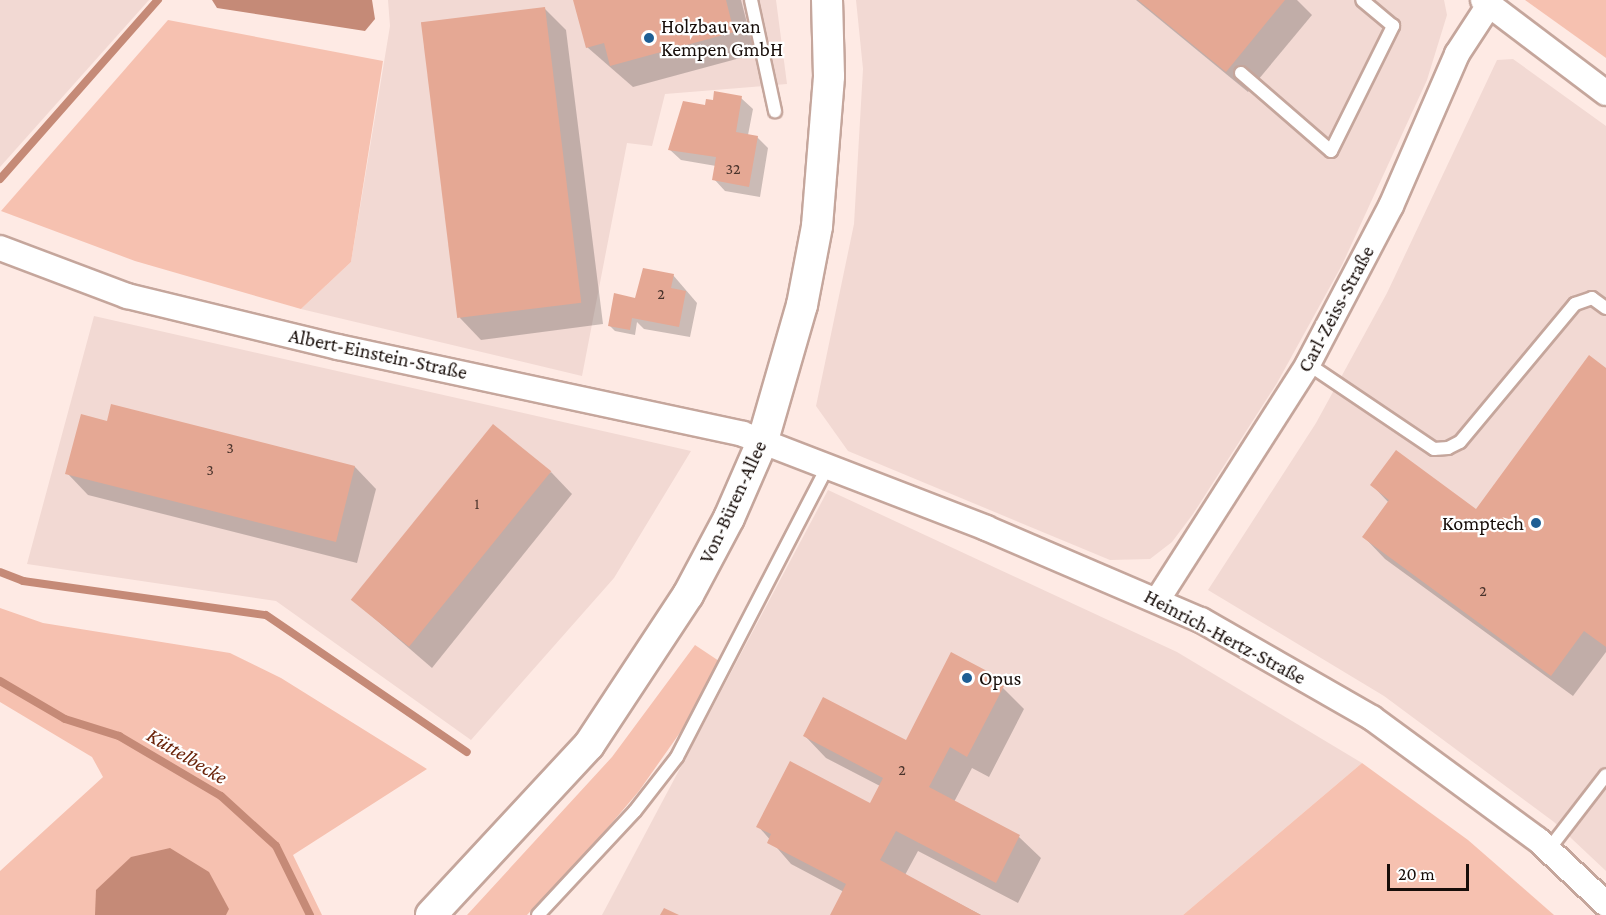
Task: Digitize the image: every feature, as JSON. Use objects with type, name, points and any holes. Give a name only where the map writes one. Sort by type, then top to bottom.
[{"type":"street","name":"Von-Büren-Allee","points":[[431,915],[589,745],[688,595],[729,518],[763,440],[802,305],[817,226],[829,76],[827,0]]},
{"type":"street","name":"Carl-Zeiss-Straße","points":[[1158,599],[1308,364],[1391,206],[1457,54],[1486,3],[1606,93]]},
{"type":"street","name":"Albert-Einstein-Straße","points":[[0,248],[127,296],[338,347],[763,440]]},
{"type":"street","name":"Heinrich-Hertz-Straße","points":[[763,440],[1158,599],[1372,718],[1549,849],[1606,904]]},
{"type":"lane","points":[[752,0],[775,111]]},
{"type":"lane","points":[[1241,73],[1331,152],[1393,26],[1362,0]]},
{"type":"lane","points":[[1308,364],[1434,449],[1448,448],[1460,442],[1575,304],[1592,298],[1606,309]]},
{"type":"lane","points":[[538,915],[635,811],[676,757],[828,466]]},
{"type":"lane","points":[[1549,849],[1606,775]]},
{"type":"shaded area","points":[[0,0],[149,0],[0,167]]},
{"type":"shaded area","points":[[212,0],[372,0],[375,19],[365,31],[217,8]]},
{"type":"shaded area","points":[[388,0],[776,0],[787,84],[665,94],[652,146],[627,143],[582,376],[301,309],[351,262],[390,26]]},
{"type":"shaded area","points":[[856,0],[1444,0],[1447,15],[1427,80],[1342,265],[1277,383],[1193,514],[1172,542],[1150,559],[1110,560],[848,451],[816,406],[854,224],[863,69]]},
{"type":"shaded area","points":[[1525,0],[1606,0],[1606,58]]},
{"type":"shaded area","points":[[168,20],[383,61],[351,262],[301,309],[135,261],[1,211]]},
{"type":"shaded area","points":[[1513,59],[1606,126],[1606,871],[1554,822],[1384,696],[1208,590],[1316,423],[1387,293],[1497,60]]},
{"type":"shaded area","points":[[94,316],[691,451],[614,578],[471,740],[276,601],[27,564]]},
{"type":"shaded area","points":[[828,490],[1177,652],[1362,763],[1183,915],[602,915]]},
{"type":"shaded area","points":[[0,608],[43,623],[230,653],[281,678],[427,769],[293,855],[322,915],[0,915],[0,871],[103,777],[92,757],[0,702]]},
{"type":"shaded area","points":[[695,645],[719,661],[691,717],[639,791],[594,844],[527,915],[467,915],[612,757]]},
{"type":"shaded area","points":[[1362,763],[1468,840],[1554,915],[1183,915]]},
{"type":"shaded area","points":[[170,848],[209,872],[229,909],[226,915],[95,915],[96,890],[131,857]]},
{"type":"building","name":"Holzbau van Kempen GmbH","points":[[573,0],[726,0],[734,32],[610,66],[604,43],[586,48]]},
{"type":"building","points":[[1138,0],[1285,0],[1226,72]]},
{"type":"building","points":[[545,7],[581,303],[457,318],[421,22]]},
{"type":"building","points":[[714,91],[742,96],[736,132],[758,136],[749,187],[712,180],[716,157],[668,150],[683,101],[705,105],[706,99],[713,100]]},
{"type":"building","points":[[643,268],[674,274],[671,288],[686,291],[679,327],[632,318],[630,330],[608,326],[614,293],[635,298]]},
{"type":"building","points":[[1589,355],[1606,368],[1606,647],[1584,631],[1551,676],[1362,537],[1389,500],[1370,485],[1396,450],[1476,509]]},
{"type":"building","points":[[111,404],[355,466],[336,542],[65,474],[81,414],[107,421]]},
{"type":"building","points":[[493,424],[551,471],[409,647],[351,600]]},
{"type":"building","points":[[951,652],[987,671],[985,676],[1004,686],[967,757],[950,747],[929,787],[1020,835],[996,883],[896,831],[880,860],[981,915],[830,915],[846,884],[767,843],[771,834],[756,827],[790,761],[870,803],[883,778],[803,736],[823,697],[906,740]]},
{"type":"building","points":[[664,908],[679,915],[660,915]]},
{"type":"waterway","points":[[0,179],[158,0]]},
{"type":"waterway","points":[[0,572],[23,581],[266,615],[467,752]]},
{"type":"waterway","name":"Küttelbecke","points":[[0,681],[65,719],[119,736],[221,796],[276,846],[310,915]]},
{"type":"place","name":"Holzbau van Kempen GmbH","points":[[649,38]]},
{"type":"place","name":"Komptech","points":[[1536,523]]},
{"type":"place","name":"Opus","points":[[967,678]]}]
